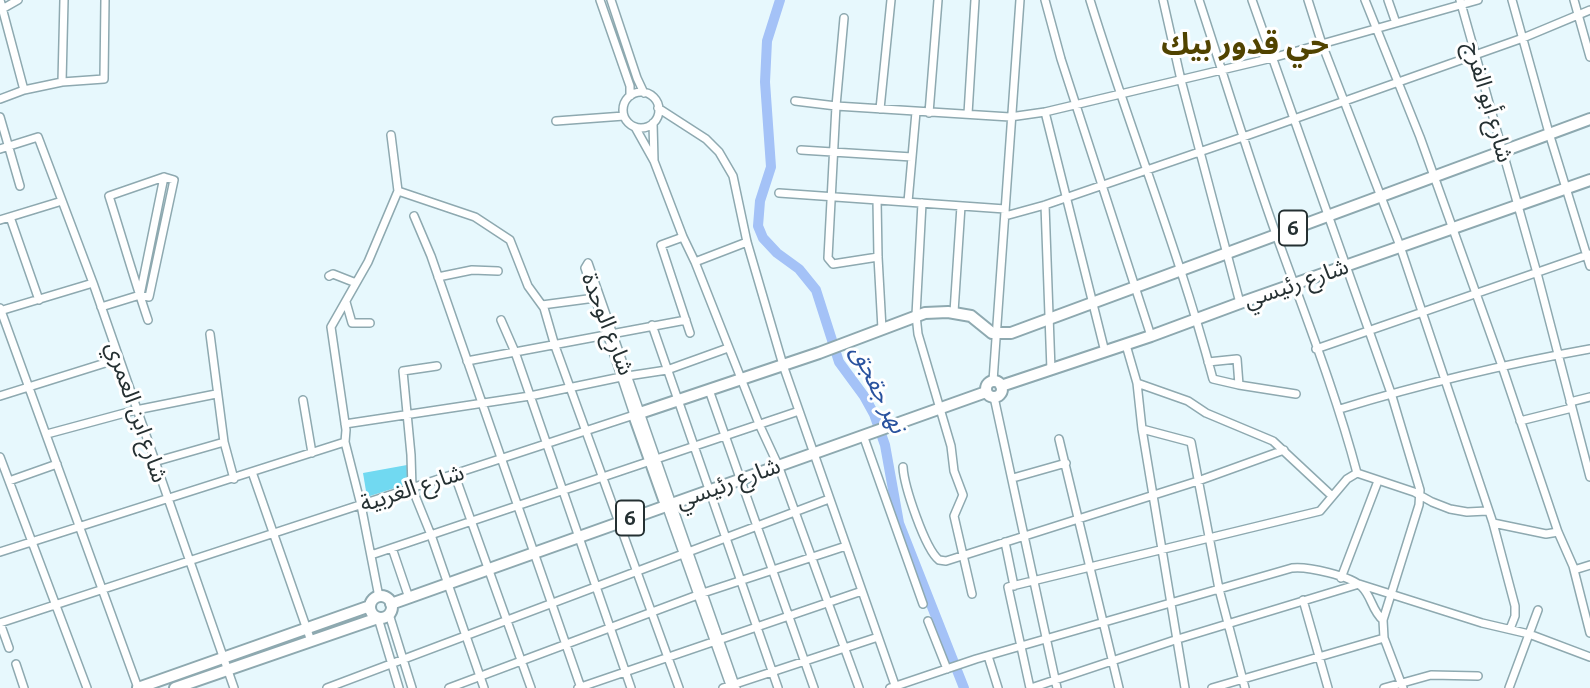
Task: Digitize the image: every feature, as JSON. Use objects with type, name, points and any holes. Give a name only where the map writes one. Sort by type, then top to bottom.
[{"type":"highway","name":"6","points":[[996,334],[1011,333],[1590,119]]},
{"type":"highway","name":"شارع رئيسي","points":[[997,383],[1051,370],[1126,345],[1590,180]]},
{"type":"highway","name":"شارع الغربية","points":[[637,414],[823,351],[916,315],[954,312]]},
{"type":"highway","points":[[954,312],[975,318],[996,334]]},
{"type":"highway","points":[[990,395],[988,384],[997,383]]},
{"type":"highway","name":"شارع رئيسي","points":[[386,612],[409,597],[901,421],[990,395]]},
{"type":"highway","name":"شارع الوحدة","points":[[637,414],[669,504]]},
{"type":"highway","points":[[379,597],[388,599],[386,612],[372,613],[370,606],[373,600],[379,597]]},
{"type":"highway","points":[[138,688],[370,606]]},
{"type":"highway","name":"6","points":[[175,688],[386,612]]},
{"type":"street","points":[[18,0],[2,4],[24,90]]},
{"type":"street","points":[[62,82],[64,0]]},
{"type":"street","points":[[0,99],[24,90],[62,82],[104,79],[105,0]]},
{"type":"street","points":[[600,0],[630,86],[630,96],[624,105],[624,116],[635,127],[654,161],[682,237],[695,262],[778,465],[859,688]]},
{"type":"street","points":[[611,0],[644,93],[654,98],[658,108],[706,139],[724,159],[736,184],[747,242],[783,365],[894,687],[976,659],[1297,567],[1308,568],[1482,623],[1529,634],[1590,657]]},
{"type":"street","points":[[880,109],[891,0]]},
{"type":"street","points":[[929,113],[938,0]]},
{"type":"street","points":[[968,114],[975,0]]},
{"type":"street","points":[[997,383],[996,334],[1020,0]]},
{"type":"street","points":[[1045,0],[1101,185],[1151,336]]},
{"type":"street","points":[[1090,0],[1213,379],[1296,394]]},
{"type":"street","points":[[1163,0],[1181,80],[1240,303]]},
{"type":"street","points":[[1199,0],[1276,234],[1340,409],[1357,473]]},
{"type":"street","points":[[1252,0],[1391,393],[1421,495],[1383,620],[1384,638],[1402,685]]},
{"type":"street","points":[[1308,0],[1322,44],[1400,246],[1493,523],[1515,606],[1510,629]]},
{"type":"street","points":[[1365,0],[1502,366],[1558,532],[1574,570],[1590,633]]},
{"type":"street","points":[[1388,0],[1396,23]]},
{"type":"street","points":[[794,101],[1010,117],[1045,112],[1272,58],[1478,0]]},
{"type":"street","points":[[1512,0],[1590,265]]},
{"type":"street","points":[[1574,0],[1590,57]]},
{"type":"street","name":"شارع أبو الفرج","points":[[1461,3],[1587,455],[1590,477]]},
{"type":"street","points":[[779,194],[961,206],[1005,213],[1045,205],[1476,55],[1590,10]]},
{"type":"street","points":[[844,18],[830,197],[829,262],[833,264],[878,257]]},
{"type":"street","points":[[630,96],[644,93]]},
{"type":"street","points":[[654,161],[653,123],[658,108]]},
{"type":"street","points":[[908,202],[916,112]]},
{"type":"street","points":[[1045,112],[1105,352]]},
{"type":"street","points":[[556,121],[624,116]]},
{"type":"street","points":[[0,117],[20,186]]},
{"type":"street","points":[[635,127],[645,127],[653,123]]},
{"type":"street","points":[[379,597],[361,505],[345,442],[345,424],[331,327],[368,262],[398,191],[391,135]]},
{"type":"street","name":"شارع ابن العمري","points":[[9,146],[38,137],[93,284],[233,688]]},
{"type":"street","points":[[0,149],[9,146]]},
{"type":"street","points":[[801,150],[912,157]]},
{"type":"street","points":[[140,295],[164,177]]},
{"type":"street","points":[[101,307],[140,295],[149,297],[174,180],[164,177],[109,195],[140,295],[148,320]]},
{"type":"street","points":[[398,191],[475,217],[510,240],[528,286],[542,305],[679,688]]},
{"type":"street","points":[[877,200],[882,329]]},
{"type":"street","points":[[0,220],[62,201]]},
{"type":"street","points":[[922,204],[916,315],[919,341],[963,495],[954,516],[972,594]]},
{"type":"street","points":[[1045,205],[1051,370]]},
{"type":"street","points":[[954,312],[961,206]]},
{"type":"street","points":[[414,216],[425,239],[580,688],[862,591]]},
{"type":"street","points":[[10,217],[39,300]]},
{"type":"street","points":[[682,237],[661,245],[690,333]]},
{"type":"street","points":[[695,262],[747,242]]},
{"type":"street","points":[[1316,349],[1589,255]]},
{"type":"street","name":"شارع الوحدة","points":[[611,335],[595,298],[584,266],[586,264],[590,265],[637,414]]},
{"type":"street","points":[[145,266],[155,268]]},
{"type":"street","points":[[438,277],[472,270],[498,271]]},
{"type":"street","points":[[329,276],[334,274],[356,283]]},
{"type":"street","points":[[93,284],[0,310],[138,688]]},
{"type":"street","points":[[542,305],[595,298]]},
{"type":"street","points":[[346,301],[352,323],[370,323]]},
{"type":"street","points":[[501,320],[515,352],[631,688]]},
{"type":"street","points":[[467,361],[686,320]]},
{"type":"street","points":[[652,325],[778,688]]},
{"type":"street","points":[[210,334],[216,394],[224,442],[234,479]]},
{"type":"street","points":[[1126,345],[1137,383],[1142,429],[1185,688]]},
{"type":"street","points":[[345,424],[530,396],[624,376],[667,370],[728,348]]},
{"type":"street","points":[[1340,409],[1391,393],[1502,366],[1590,349]]},
{"type":"street","points":[[0,396],[118,359]]},
{"type":"street","points":[[1208,362],[1237,359],[1239,385]]},
{"type":"street","points":[[437,366],[403,371],[412,488],[484,688]]},
{"type":"street","points":[[1137,383],[1188,401],[1206,413],[1273,441],[1332,496]]},
{"type":"street","points":[[709,390],[814,688]]},
{"type":"street","points":[[47,434],[136,410],[216,394]]},
{"type":"street","points":[[990,395],[1013,478],[1056,684]]},
{"type":"street","points":[[1520,421],[1590,397]]},
{"type":"street","points":[[303,400],[312,453]]},
{"type":"street","points":[[371,555],[799,411]]},
{"type":"street","name":"شارع الغربية","points":[[0,623],[637,414]]},
{"type":"street","points":[[1142,429],[1190,441],[1227,625],[1245,688]]},
{"type":"street","points":[[865,434],[923,604]]},
{"type":"street","points":[[1059,439],[1119,688]]},
{"type":"street","points":[[154,462],[224,442]]},
{"type":"street","points":[[0,552],[345,442]]},
{"type":"street","points":[[903,467],[912,503],[935,557],[946,561],[1198,481],[1284,450]]},
{"type":"street","points":[[1,462],[87,688]]},
{"type":"street","points":[[1013,478],[1066,463]]},
{"type":"street","points":[[9,481],[57,464]]},
{"type":"street","points":[[252,472],[311,641]]},
{"type":"street","points":[[454,473],[531,688]]},
{"type":"street","points":[[1359,584],[1113,660],[1056,684],[1030,688],[1008,587],[1320,511],[1347,478],[1357,473],[1421,495],[1450,509],[1488,511]]},
{"type":"street","points":[[1341,578],[1378,481]]},
{"type":"street","points":[[327,688],[830,499]]},
{"type":"street","name":"شارع الوحدة","points":[[669,504],[731,687]]},
{"type":"street","points":[[1493,523],[1546,534],[1558,532]]},
{"type":"street","points":[[1005,541],[1014,586]]},
{"type":"street","points":[[449,688],[701,594],[846,546]]},
{"type":"street","points":[[392,548],[409,597]]},
{"type":"street","points":[[1574,570],[1590,565]]},
{"type":"street","points":[[1359,584],[1367,593],[1375,613],[1383,620]]},
{"type":"street","points":[[1303,600],[1328,688]]},
{"type":"street","points":[[1509,688],[1538,610]]},
{"type":"street","points":[[386,612],[412,688]]},
{"type":"street","points":[[386,612],[392,663],[399,688]]},
{"type":"street","points":[[928,621],[950,668]]},
{"type":"street","points":[[0,623],[9,648]]},
{"type":"street","points":[[731,687],[878,637]]},
{"type":"street","points":[[1212,688],[1384,638]]},
{"type":"street","points":[[988,656],[998,688]]},
{"type":"street","points":[[16,664],[24,688]]},
{"type":"street","points":[[1384,688],[1431,676],[1478,676]]},
{"type":"shaded area","points":[[407,465],[407,484],[367,497],[363,473]]},
{"type":"waterway","name":"نهر جقجق","points":[[780,0],[767,41],[765,82],[771,167],[760,201],[758,226],[763,238],[777,253],[799,269],[816,290],[839,362],[874,414],[885,445],[899,523],[964,688]]},
{"type":"district","name":"حي قدور بيك","points":[[1245,44]]}]
